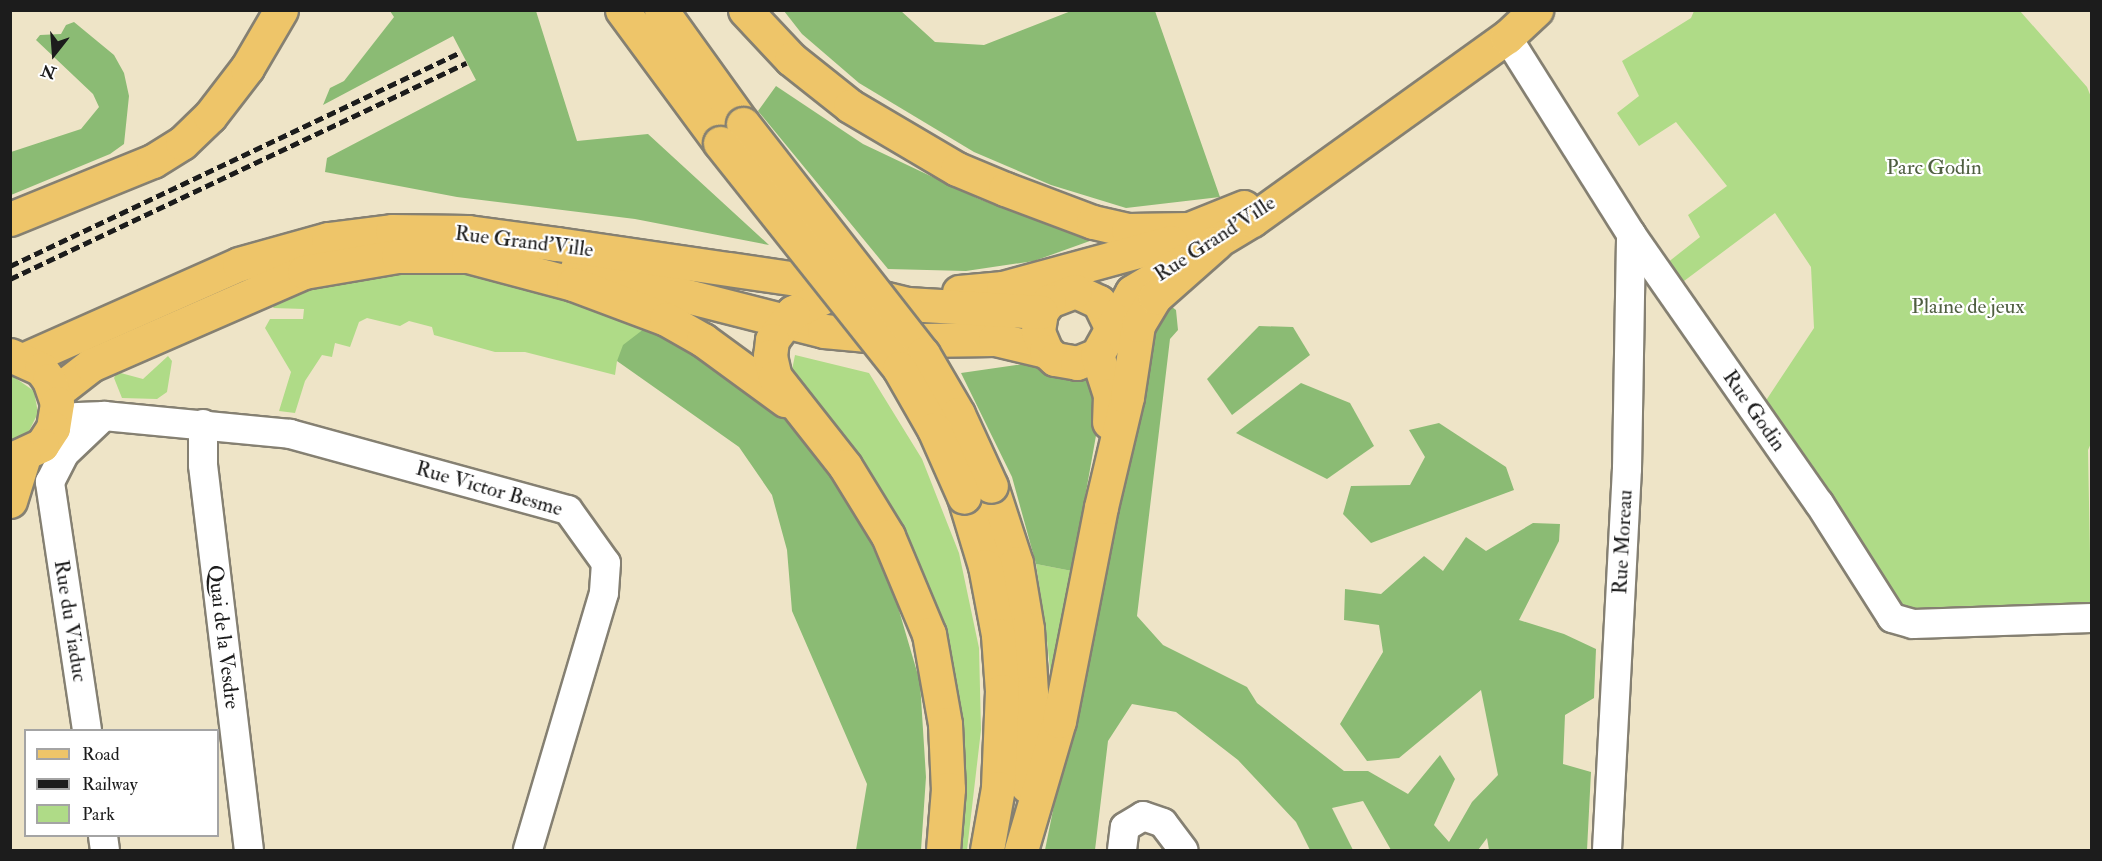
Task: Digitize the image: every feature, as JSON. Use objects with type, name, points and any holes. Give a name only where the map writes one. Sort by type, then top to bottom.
[{"type":"main road","points":[[10,219],[153,161],[182,143],[210,116],[247,68],[281,10]]},
{"type":"main road","points":[[622,10],[923,354],[958,414],[978,491],[985,566],[998,635],[1002,690],[998,788],[987,850]]},
{"type":"main road","points":[[661,10],[731,134]]},
{"type":"main road","points":[[745,10],[791,59],[871,120],[957,169],[1055,209],[1128,230],[1159,232],[1189,229],[1268,196]]},
{"type":"main road","name":"Rue Grand'Ville","points":[[55,393],[91,364],[304,272],[398,256],[515,257],[567,265],[781,323],[886,338],[995,339],[1046,351],[1055,359],[1077,363],[1104,341],[1132,292],[1331,160],[1507,37],[1536,10]]},
{"type":"main road","name":"Rue Grand'Ville","points":[[18,357],[239,264],[317,242],[392,231],[468,232],[817,282],[907,304],[1041,312],[1061,294],[1086,293],[1125,279],[1212,237],[1268,196],[1331,160]]},
{"type":"main road","points":[[1020,850],[1059,721],[1101,507],[1127,397],[1138,325],[1155,297],[1212,237]]},
{"type":"main road","points":[[817,282],[968,292],[1003,288],[1212,237]]},
{"type":"main road","points":[[468,256],[573,284],[666,319],[743,367],[802,413]]},
{"type":"main road","points":[[851,291],[808,303],[781,323],[772,340],[770,356],[775,377],[845,466],[882,525],[908,579],[928,634],[945,724],[948,789],[943,850]]},
{"type":"main road","points":[[1086,293],[1107,312],[1104,341],[1110,395],[1101,507]]},
{"type":"main road","points":[[1041,312],[1038,332],[1046,351]]},
{"type":"main road","points":[[12,499],[17,458],[42,445],[54,425],[55,393],[41,369],[18,357]]},
{"type":"main road","points":[[978,491],[1016,563],[1027,629],[1031,693],[1029,766],[1020,850]]},
{"type":"street","name":"Rue Godin","points":[[1507,37],[1630,234],[1819,503],[1892,618],[1913,624],[2091,618]]},
{"type":"street","name":"Rue Moreau","points":[[1606,850],[1626,469],[1630,234]]},
{"type":"street","name":"Rue Victor Besme","points":[[54,425],[78,417],[104,416],[290,434],[568,510],[606,563],[604,593],[528,850]]},
{"type":"street","name":"Rue du Viaduc","points":[[87,729],[50,482],[57,467],[85,431],[104,416]]},
{"type":"street","name":"Quai de la Vesdre","points":[[203,424],[203,465],[249,850]]},
{"type":"street","points":[[12,499],[53,512]]},
{"type":"street","points":[[1122,850],[1125,827],[1143,816],[1162,823],[1184,850]]},
{"type":"green space","points":[[390,11],[536,11],[577,141],[648,134],[769,245],[635,219],[457,197],[325,172],[327,158],[476,80],[453,36],[323,105],[330,88],[344,81],[394,17]]},
{"type":"green space","points":[[784,11],[901,11],[935,42],[984,45],[1071,11],[1155,11],[1220,197],[1126,208],[1051,185],[974,152],[859,83],[802,34]]},
{"type":"green space","name":"Parc Godin","points":[[1694,11],[2020,11],[2087,87],[2091,97],[2092,441],[2088,450],[2091,606],[1916,615],[1893,600],[1765,402],[1814,328],[1811,267],[1775,213],[1680,284],[1667,263],[1700,237],[1688,215],[1727,186],[1676,122],[1639,146],[1617,113],[1639,96],[1622,61],[1691,18]]},
{"type":"green space","points":[[74,22],[114,55],[124,73],[129,96],[124,144],[110,154],[11,195],[11,152],[81,129],[99,107],[93,94],[36,40],[40,35],[61,34],[66,25]]},
{"type":"green space","points":[[776,86],[863,144],[979,199],[1067,232],[1101,237],[1034,261],[966,271],[888,269],[758,111]]},
{"type":"green space","points":[[420,268],[487,273],[653,322],[617,361],[615,375],[525,352],[495,352],[434,335],[432,327],[409,321],[400,326],[367,318],[359,322],[350,347],[335,343],[332,357],[322,355],[305,381],[295,413],[279,411],[291,372],[265,328],[270,319],[303,319],[304,309],[273,308],[280,295],[313,285]]},
{"type":"green space","points":[[1168,304],[1176,310],[1178,330],[1170,339],[1137,616],[1163,645],[1247,687],[1257,703],[1344,771],[1368,771],[1408,794],[1440,755],[1455,779],[1434,825],[1449,842],[1472,802],[1498,775],[1481,690],[1399,758],[1367,761],[1340,724],[1383,652],[1379,625],[1344,620],[1345,589],[1381,594],[1424,556],[1443,571],[1466,537],[1486,551],[1533,523],[1560,524],[1559,541],[1519,620],[1564,634],[1596,649],[1594,698],[1565,715],[1563,764],[1591,772],[1587,850],[1489,850],[1487,838],[1478,850],[1391,850],[1363,801],[1332,808],[1353,850],[1310,850],[1296,822],[1238,760],[1176,712],[1132,704],[1108,741],[1095,850],[1045,850],[1152,318]]},
{"type":"green space","points":[[653,322],[769,401],[832,475],[861,523],[893,590],[920,682],[926,777],[921,850],[856,850],[867,784],[792,611],[787,550],[772,495],[739,447],[617,361],[623,345]]},
{"type":"green space","points":[[1259,326],[1293,327],[1310,355],[1232,415],[1207,379]]},
{"type":"green space","points":[[795,355],[869,373],[922,459],[959,553],[979,648],[981,730],[967,850],[950,850],[949,681],[790,380]]},
{"type":"green space","points":[[168,356],[172,361],[167,392],[157,399],[122,398],[114,378],[117,372],[143,379]]},
{"type":"green space","points":[[1031,363],[1090,376],[1100,413],[1072,571],[1036,564],[1012,477],[961,373]]},
{"type":"green space","points":[[11,375],[34,391],[38,413],[28,433],[11,442]]},
{"type":"green space","points":[[1301,383],[1350,403],[1374,446],[1327,479],[1236,433]]},
{"type":"green space","points":[[1439,423],[1506,467],[1514,490],[1371,543],[1343,514],[1351,486],[1410,485],[1425,457],[1409,430]]},
{"type":"green space","points":[[1036,564],[1072,571],[1051,679],[1046,631]]},
{"type":"railway","points":[[10,266],[461,52]]},
{"type":"railway","points":[[10,279],[466,63]]},
{"type":"park label","name":"Plaine de jeux","points":[[1968,307]]}]
